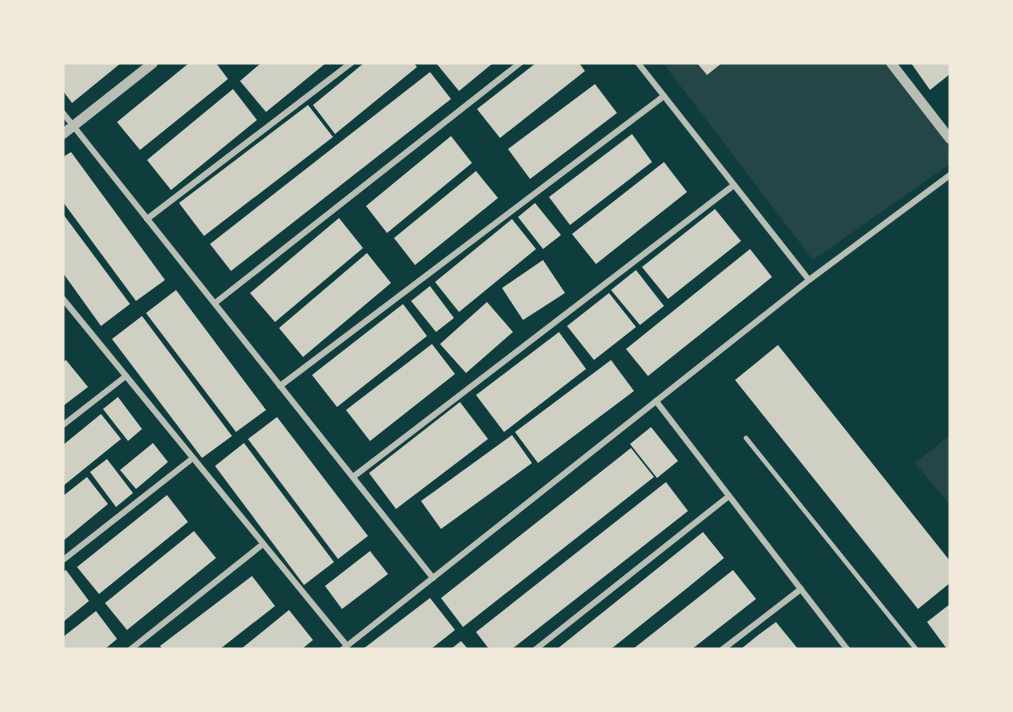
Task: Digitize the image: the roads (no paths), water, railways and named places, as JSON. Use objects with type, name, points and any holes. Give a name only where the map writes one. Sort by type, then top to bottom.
[{"type":"street","points":[[63,134],[153,63]]},
{"type":"street","points":[[147,219],[351,63]]},
{"type":"street","points":[[215,303],[520,63]]},
{"type":"street","points":[[638,63],[809,280]]},
{"type":"street","points":[[891,63],[950,139]]},
{"type":"street","points":[[280,386],[664,96]]},
{"type":"street","points":[[63,113],[433,578]]},
{"type":"street","points":[[63,298],[345,648],[809,280],[950,175]]},
{"type":"street","points":[[353,477],[734,185]]},
{"type":"street","points":[[63,425],[126,376]]},
{"type":"street","points":[[656,401],[847,649]]},
{"type":"street","points":[[63,560],[193,458]]},
{"type":"street","points":[[536,649],[729,495]]},
{"type":"street","points":[[131,649],[263,544]]},
{"type":"street","points":[[723,649],[801,589]]},
{"type":"lane","points":[[746,438],[916,649]]}]
